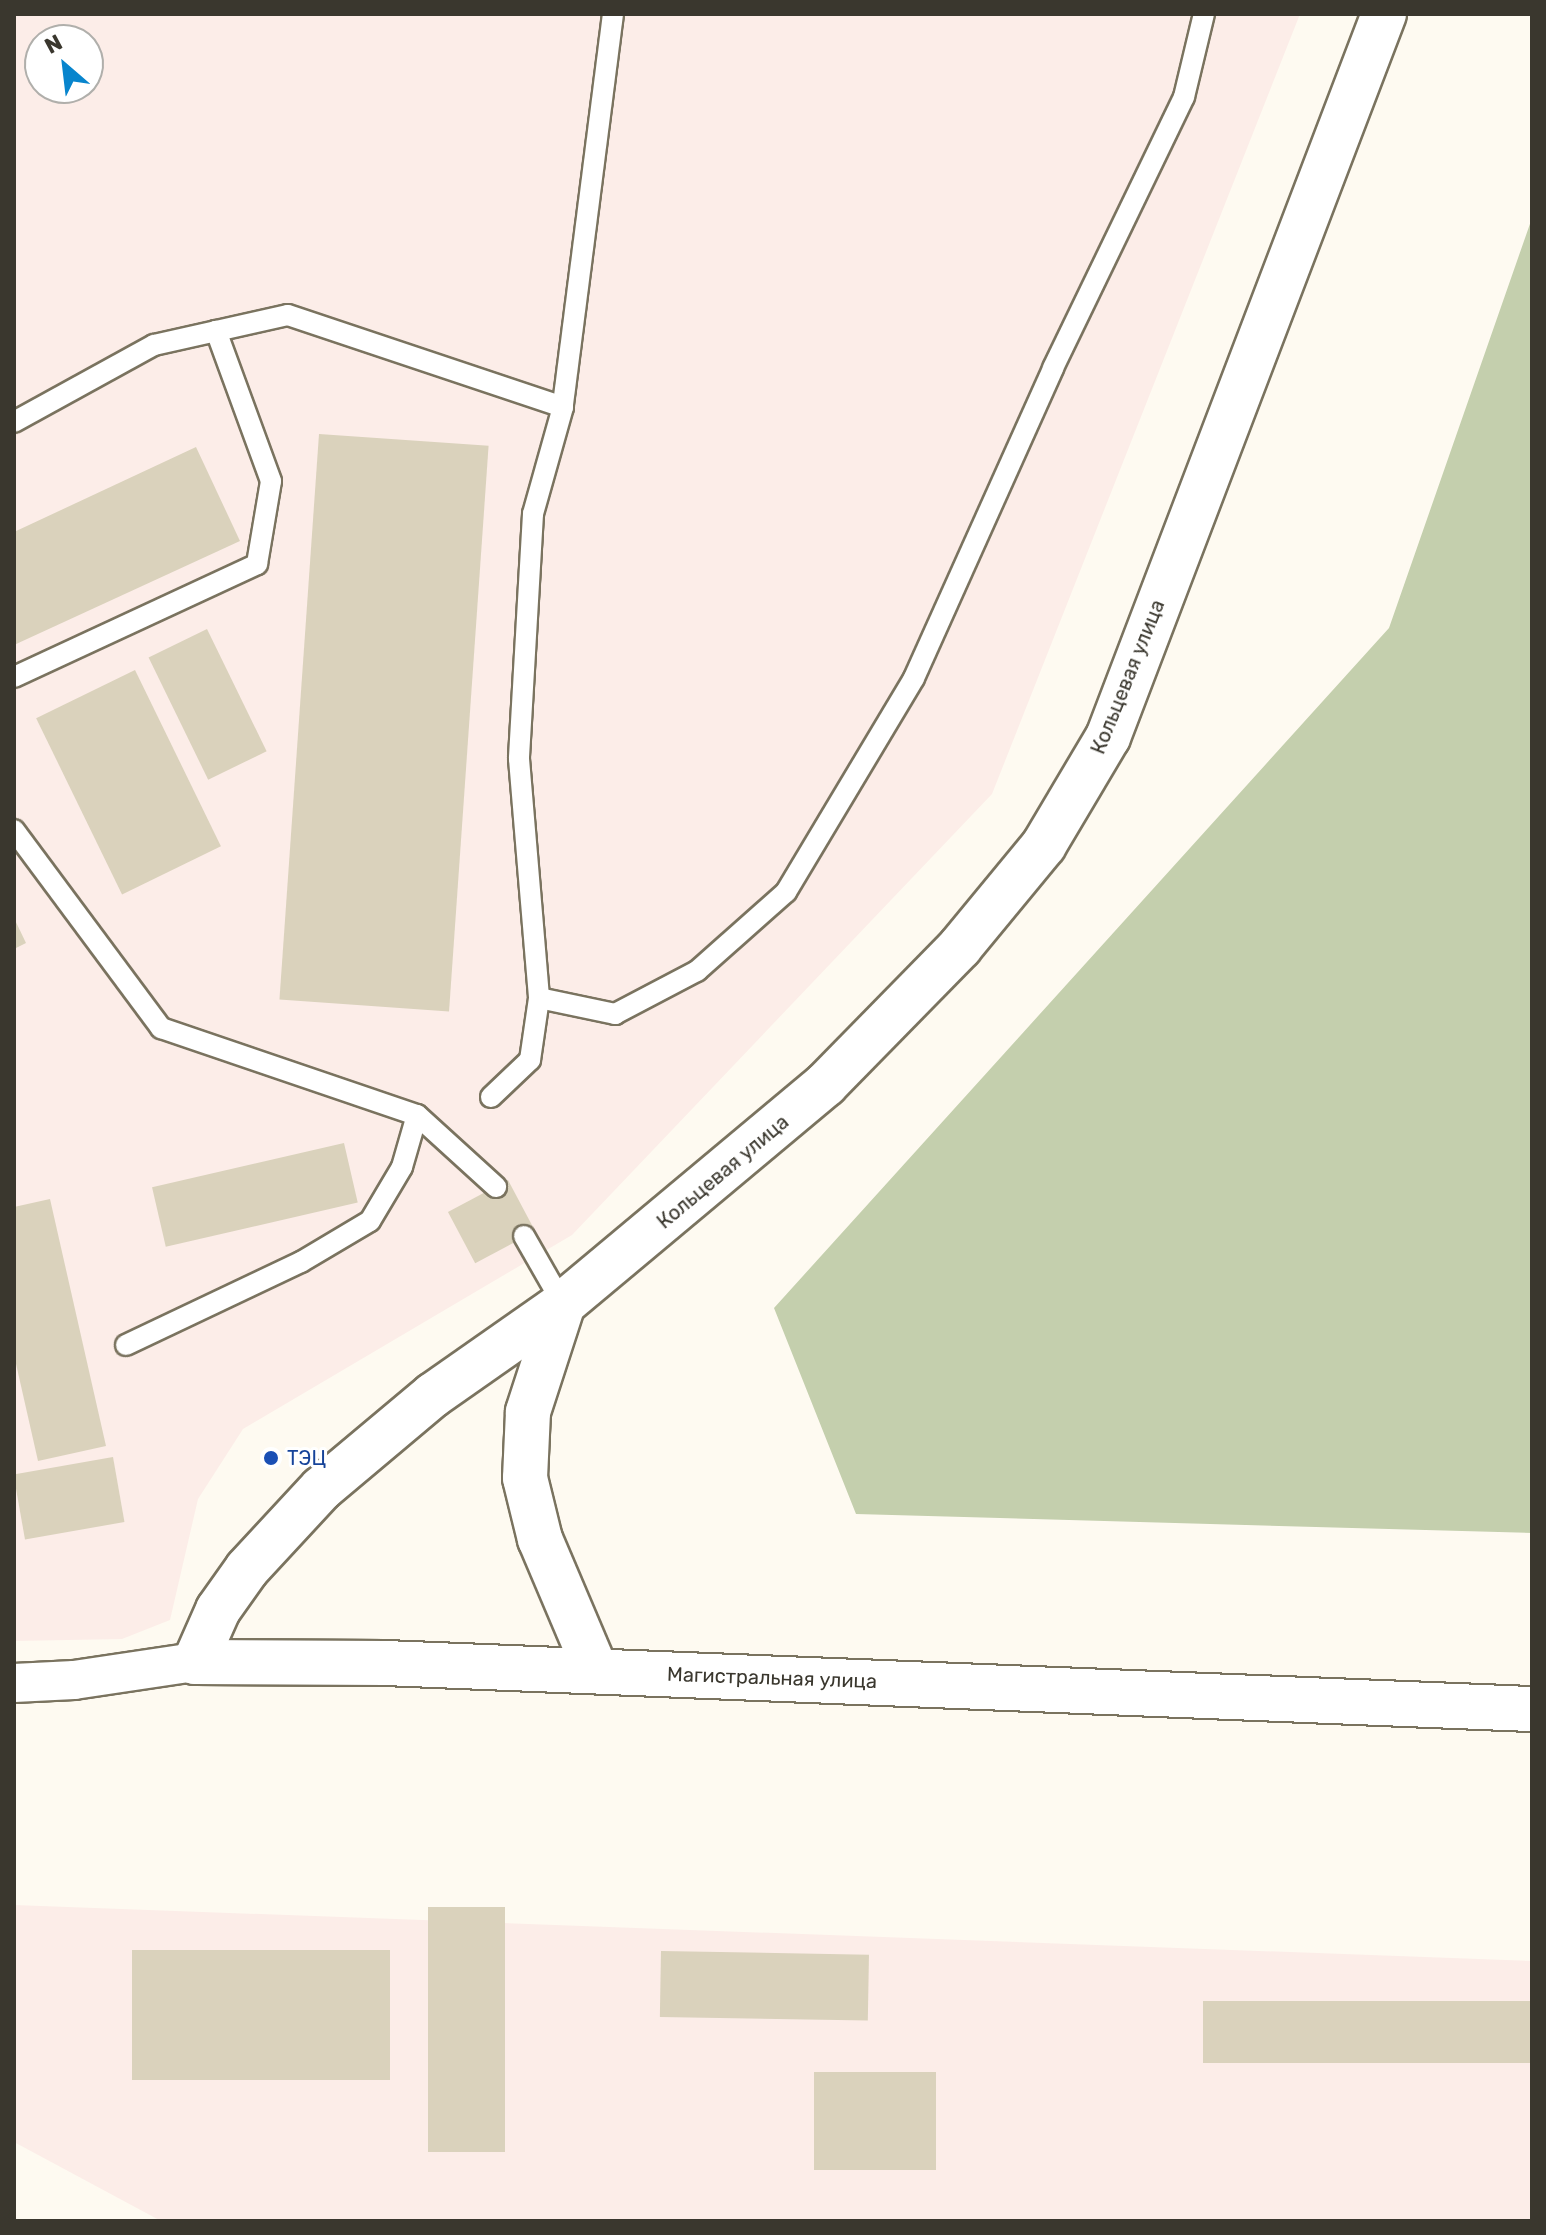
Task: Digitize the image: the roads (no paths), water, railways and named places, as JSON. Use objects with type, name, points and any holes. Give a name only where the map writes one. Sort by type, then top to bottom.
[{"type":"street","name":"Кольцевая улица","points":[[195,1662],[218,1610],[247,1569],[321,1489],[433,1395],[563,1304],[826,1084],[960,947],[1044,845],[1108,737],[1384,14]]},
{"type":"street","points":[[563,1304],[528,1412],[525,1478],[540,1539],[596,1671]]},
{"type":"street","name":"Магистральная улица","points":[[14,1683],[74,1680],[195,1662],[596,1671],[1532,1709]]},
{"type":"lane","points":[[491,1097],[530,1060],[539,998],[519,759],[533,514],[563,407],[613,14]]},
{"type":"lane","points":[[539,998],[615,1014],[697,971],[786,892],[914,678],[1053,368],[1184,97],[1204,14]]},
{"type":"lane","points":[[14,422],[154,345],[288,315],[563,407]]},
{"type":"lane","points":[[14,677],[257,564],[271,481],[216,331]]},
{"type":"lane","points":[[14,830],[161,1028],[417,1115],[496,1187]]},
{"type":"lane","points":[[126,1345],[301,1262],[370,1221],[402,1167],[417,1115]]},
{"type":"lane","points":[[524,1236],[563,1304]]},
{"type":"place","name":"ТЭЦ","points":[[271,1458]]}]
